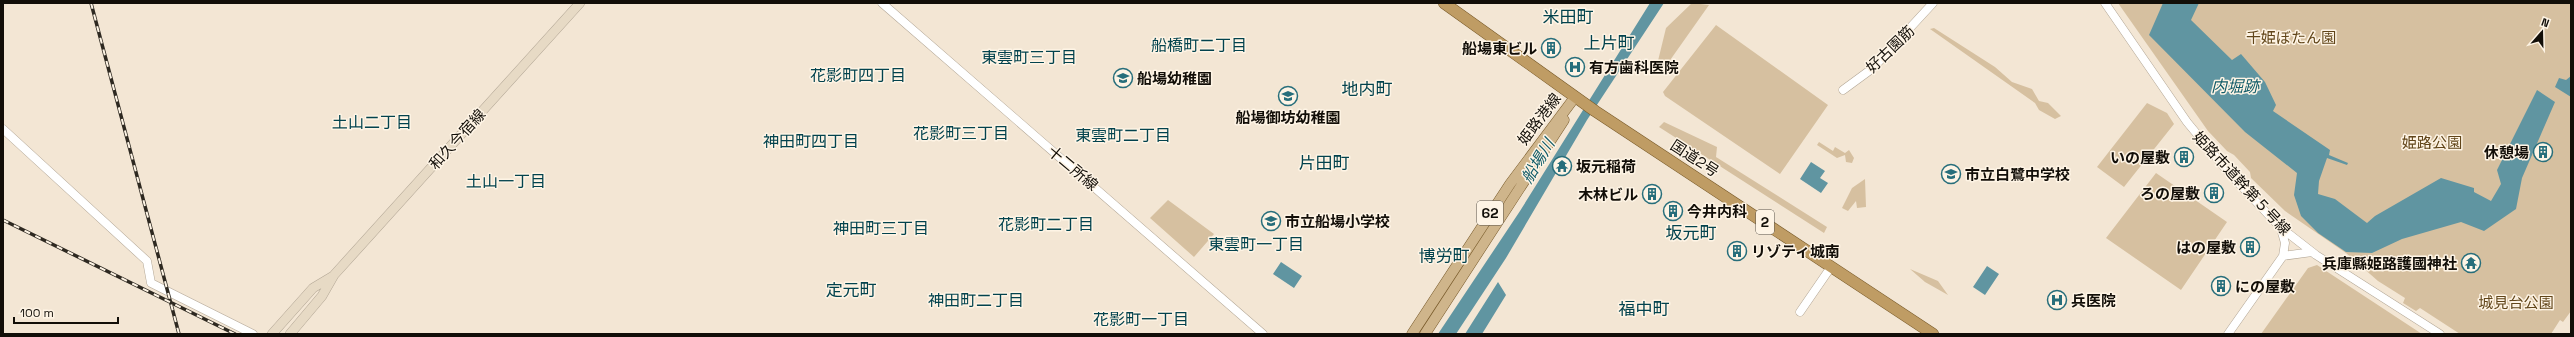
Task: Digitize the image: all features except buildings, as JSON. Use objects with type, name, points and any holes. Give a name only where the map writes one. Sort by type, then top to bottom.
[{"type":"highway","name":"国道2号","points":[[1444,3],[1595,111],[1933,334]]},
{"type":"main road","name":"和久今宿線","points":[[290,334],[322,296],[334,275],[580,3]]},
{"type":"main road","name":"姫路港線","points":[[1412,334],[1510,184],[1580,100]]},
{"type":"main road","name":"姫路港線","points":[[1425,334],[1570,112],[1580,100]]},
{"type":"main road","name":"和久今宿線","points":[[272,334],[313,288],[334,275]]},
{"type":"street","name":"十二所線","points":[[882,3],[1263,334]]},
{"type":"street","name":"好古園筋","points":[[1843,90],[1879,62],[1933,3]]},
{"type":"street","name":"姫路市道幹第５号線","points":[[2105,3],[2190,126],[2230,174],[2280,227],[2312,252],[2440,334]]},
{"type":"street","points":[[3,130],[146,262],[151,283],[253,334]]},
{"type":"street","points":[[2228,334],[2283,256],[2284,237],[2280,227]]},
{"type":"street","points":[[2283,256],[2312,252]]},
{"type":"street","points":[[1800,312],[1831,267]]},
{"type":"green space","points":[[1692,3],[1709,5],[1661,73],[1656,69],[1666,28]]},
{"type":"green space","name":"姫路公園","points":[[2118,3],[2571,3],[2571,311],[2563,322],[2560,320],[2551,334],[2460,334],[2420,308],[2416,311],[2403,303],[2405,298],[2378,281],[2346,253],[2285,211],[2251,178],[2250,172],[2208,131]]},
{"type":"green space","points":[[1716,25],[1828,105],[1780,174],[1665,96],[1663,92]]},
{"type":"green space","points":[[1934,28],[1995,67],[2012,82],[2032,89],[2039,101],[2048,103],[2061,116],[2055,119],[2039,110],[2035,103],[1930,29]]},
{"type":"green space","points":[[2147,103],[2167,113],[2174,124],[2124,187],[2097,167]]},
{"type":"green space","points":[[1664,122],[1717,147],[1716,157],[1827,227],[1824,233],[1659,127]]},
{"type":"green space","points":[[1819,142],[1833,151],[1835,147],[1845,153],[1849,150],[1854,158],[1852,163],[1846,162],[1845,155],[1837,158],[1817,145]]},
{"type":"green space","points":[[2156,173],[2227,222],[2181,290],[2106,238]]},
{"type":"green space","points":[[1865,179],[1866,207],[1857,208],[1856,201],[1848,211],[1842,208],[1852,188]]},
{"type":"green space","points":[[1168,200],[1214,234],[1194,257],[1150,218]]},
{"type":"green space","points":[[2317,265],[2422,334],[2261,334],[2308,268]]},
{"type":"green space","points":[[1910,269],[1938,281],[1948,295],[1925,282]]},
{"type":"water","points":[[1650,3],[1664,3],[1587,120],[1506,258],[1456,334],[1438,334],[1520,211]]},
{"type":"water","name":"内堀跡","points":[[2163,3],[2199,3],[2191,20],[2232,60],[2241,54],[2265,82],[2276,105],[2273,111],[2330,150],[2329,155],[2348,163],[2347,165],[2327,158],[2319,181],[2318,194],[2335,199],[2367,223],[2375,216],[2441,178],[2474,188],[2474,192],[2491,201],[2501,184],[2497,170],[2537,90],[2555,102],[2522,178],[2516,209],[2484,231],[2461,222],[2402,239],[2372,253],[2346,252],[2318,233],[2301,216],[2294,195],[2297,173],[2245,132],[2149,35]]},
{"type":"water","points":[[2571,76],[2571,97],[2555,87],[2559,78],[2566,80]]},
{"type":"water","points":[[1811,162],[1825,171],[1820,178],[1828,183],[1821,193],[1800,179]]},
{"type":"water","points":[[1281,262],[1302,276],[1294,288],[1273,274]]},
{"type":"water","points":[[1987,266],[1999,274],[1985,295],[1973,287]]},
{"type":"water","points":[[1498,282],[1506,295],[1482,334],[1465,334]]},
{"type":"railway","points":[[91,3],[179,334]]},
{"type":"railway","points":[[3,220],[235,334]]},
{"type":"place","name":"船場東ビル","points":[[1551,48]]},
{"type":"place","name":"有方歯科医院","points":[[1575,67]]},
{"type":"place","name":"船場幼稚園","points":[[1123,78]]},
{"type":"place","name":"船場御坊幼稚園","points":[[1288,96]]},
{"type":"place","name":"休憩場","points":[[2543,152]]},
{"type":"place","name":"いの屋敷","points":[[2184,157]]},
{"type":"place","name":"坂元稲荷","points":[[1562,166]]},
{"type":"place","name":"市立白鷺中学校","points":[[1951,174]]},
{"type":"place","name":"ろの屋敷","points":[[2214,193]]},
{"type":"place","name":"木林ビル","points":[[1652,194]]},
{"type":"place","name":"今井内科","points":[[1673,211]]},
{"type":"place","name":"市立船場小学校","points":[[1271,221]]},
{"type":"place","name":"はの屋敷","points":[[2250,247]]},
{"type":"place","name":"リゾティ城南","points":[[1737,251]]},
{"type":"place","name":"兵庫縣姫路護國神社","points":[[2471,263]]},
{"type":"place","name":"にの屋敷","points":[[2221,286]]},
{"type":"place","name":"兵医院","points":[[2057,300]]},
{"type":"district","name":"米田町","points":[[1568,17]]},
{"type":"district","name":"上片町","points":[[1609,43]]},
{"type":"district","name":"船橋町二丁目","points":[[1199,45]]},
{"type":"district","name":"東雲町三丁目","points":[[1029,57]]},
{"type":"district","name":"花影町四丁目","points":[[858,75]]},
{"type":"district","name":"地内町","points":[[1367,89]]},
{"type":"district","name":"土山二丁目","points":[[372,122]]},
{"type":"district","name":"花影町三丁目","points":[[961,133]]},
{"type":"district","name":"東雲町二丁目","points":[[1123,135]]},
{"type":"district","name":"神田町四丁目","points":[[811,141]]},
{"type":"district","name":"片田町","points":[[1324,163]]},
{"type":"district","name":"土山一丁目","points":[[506,181]]},
{"type":"district","name":"花影町二丁目","points":[[1046,224]]},
{"type":"district","name":"神田町三丁目","points":[[881,228]]},
{"type":"district","name":"坂元町","points":[[1691,233]]},
{"type":"district","name":"東雲町一丁目","points":[[1256,244]]},
{"type":"district","name":"博労町","points":[[1444,256]]},
{"type":"district","name":"定元町","points":[[851,290]]},
{"type":"district","name":"神田町二丁目","points":[[976,300]]},
{"type":"district","name":"福中町","points":[[1644,309]]},
{"type":"district","name":"花影町一丁目","points":[[1141,319]]},
{"type":"park label","name":"千姫ぼたん園","points":[[2291,37]]},
{"type":"park label","name":"城見台公園","points":[[2516,302]]},
{"type":"water label","name":"船場川","points":[[1538,161]]}]
